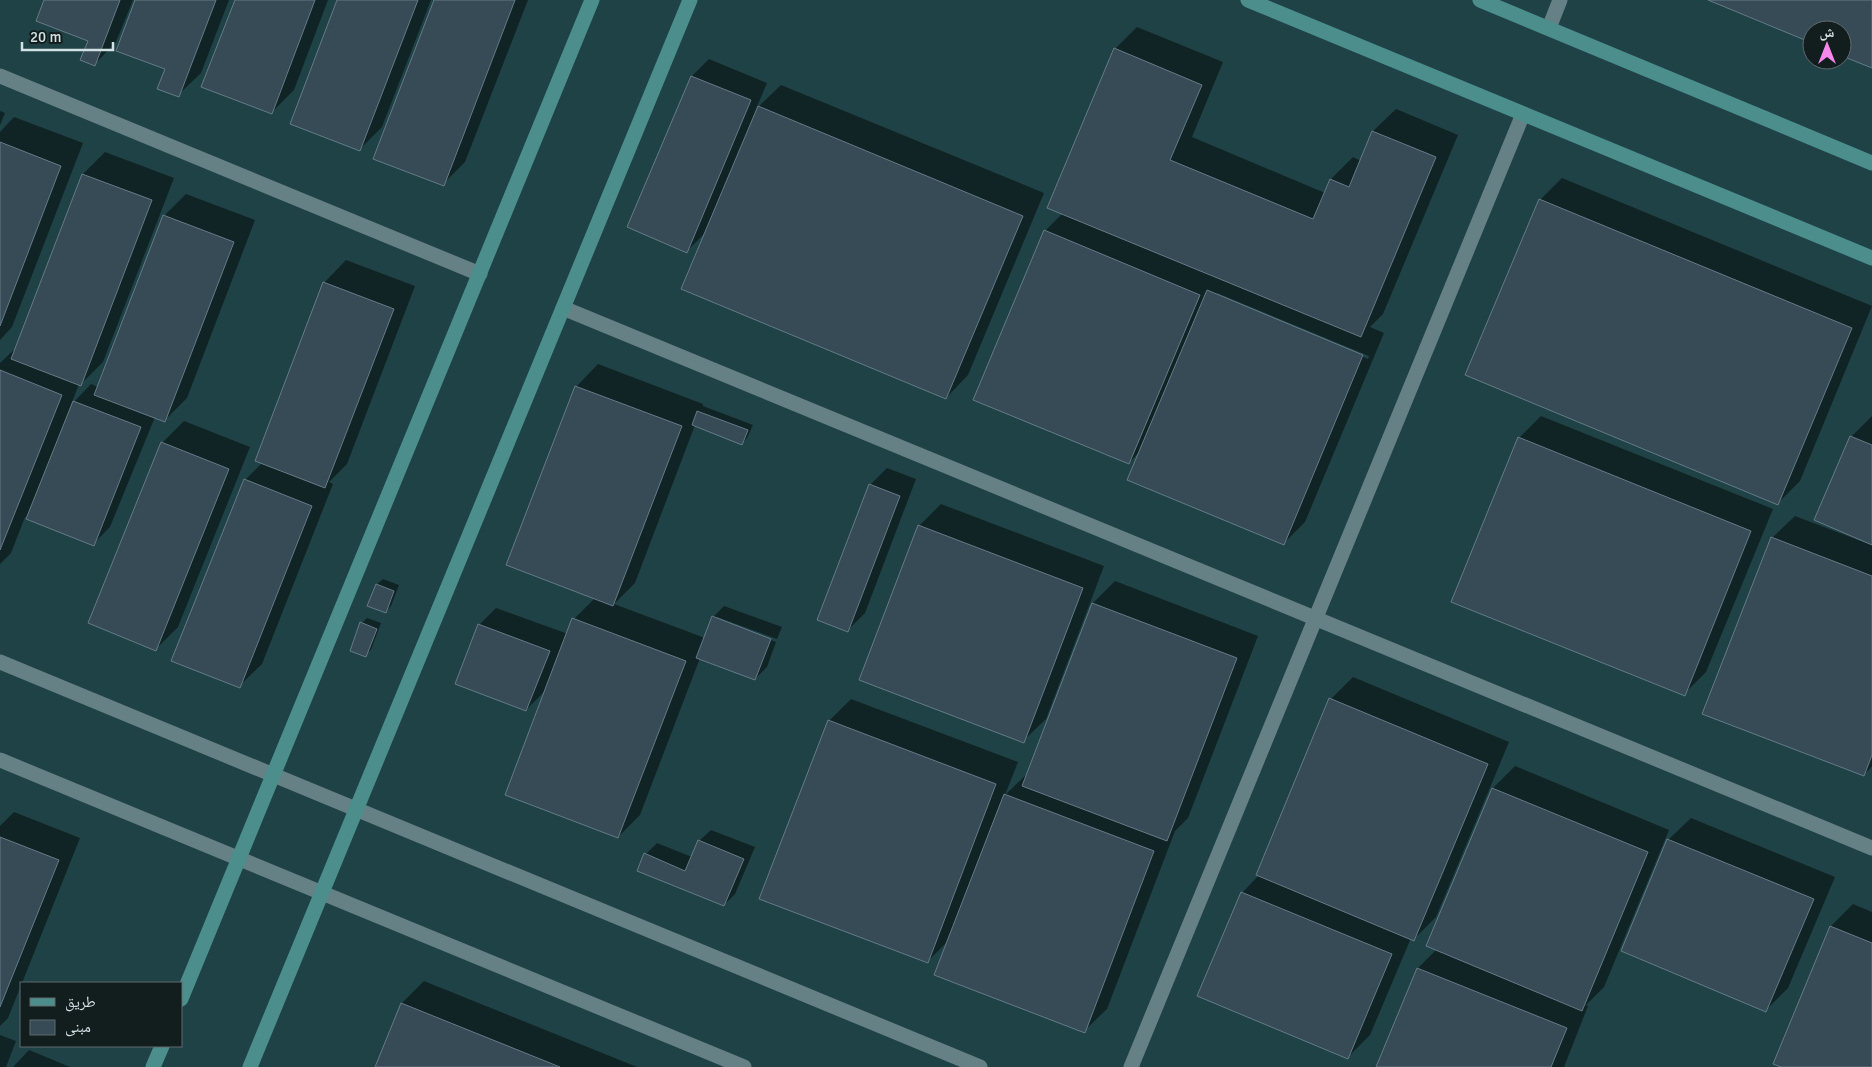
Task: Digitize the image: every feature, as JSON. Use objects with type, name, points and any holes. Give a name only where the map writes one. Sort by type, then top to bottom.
[{"type":"street","points":[[182,997],[592,0]]},
{"type":"street","points":[[250,1067],[690,0]]},
{"type":"street","points":[[1248,0],[1872,258]]},
{"type":"street","points":[[1480,0],[1872,163]]},
{"type":"street","points":[[1549,28],[1560,0]]},
{"type":"street","points":[[0,76],[480,274]]},
{"type":"street","points":[[1131,1067],[1523,114]]},
{"type":"street","points":[[563,308],[1872,848]]},
{"type":"street","points":[[0,662],[980,1067]]},
{"type":"street","points":[[0,760],[744,1067]]},
{"type":"street","points":[[153,1067],[162,1047]]},
{"type":"shaded area","points":[[0,0],[1872,0],[1872,1067],[0,1067]]},
{"type":"building","points":[[44,0],[120,0],[95,66],[80,60],[88,41],[36,21]]},
{"type":"building","points":[[135,0],[216,0],[179,97],[157,89],[165,69],[116,51]]},
{"type":"building","points":[[235,0],[315,0],[272,114],[201,87]]},
{"type":"building","points":[[337,0],[418,0],[360,151],[290,124]]},
{"type":"building","points":[[434,0],[515,0],[444,186],[373,159]]},
{"type":"building","points":[[1708,0],[1872,0],[1872,68],[1852,60],[1852,20],[1802,20],[1802,39]]},
{"type":"building","points":[[1114,48],[1202,85],[1170,160],[1313,219],[1330,179],[1349,187],[1372,131],[1436,157],[1361,337],[1047,208]]},
{"type":"building","points":[[691,76],[751,100],[687,253],[627,227]]},
{"type":"building","points":[[758,106],[1023,216],[946,399],[681,289]]},
{"type":"building","points":[[0,142],[61,166],[0,326]]},
{"type":"building","points":[[82,174],[152,200],[81,386],[11,359]]},
{"type":"building","points":[[1539,199],[1852,328],[1778,505],[1465,375]]},
{"type":"building","points":[[163,215],[234,242],[165,422],[94,395]]},
{"type":"building","points":[[1044,230],[1200,295],[1129,464],[973,400]]},
{"type":"building","points":[[323,282],[394,309],[325,488],[255,461]]},
{"type":"building","points":[[1207,290],[1363,355],[1284,545],[1127,480]]},
{"type":"building","points":[[0,370],[62,395],[0,550]]},
{"type":"building","points":[[575,386],[682,426],[613,606],[506,565]]},
{"type":"building","points":[[73,401],[141,427],[94,546],[26,519]]},
{"type":"building","points":[[697,411],[748,430],[742,445],[692,425]]},
{"type":"building","points":[[1850,436],[1872,445],[1872,545],[1814,520]]},
{"type":"building","points":[[1518,437],[1751,531],[1685,696],[1451,602]]},
{"type":"building","points":[[161,442],[229,469],[156,651],[88,623]]},
{"type":"building","points":[[244,479],[312,506],[240,688],[171,661]]},
{"type":"building","points":[[869,484],[900,496],[848,632],[817,620]]},
{"type":"building","points":[[918,525],[1083,588],[1024,743],[859,680]]},
{"type":"building","points":[[1771,537],[1872,576],[1872,755],[1864,776],[1702,714]]},
{"type":"building","points":[[376,584],[394,591],[386,613],[367,606]]},
{"type":"building","points":[[1092,603],[1237,658],[1167,841],[1022,786]]},
{"type":"building","points":[[712,616],[771,639],[755,680],[696,658]]},
{"type":"building","points":[[572,618],[686,661],[618,838],[505,795]]},
{"type":"building","points":[[360,622],[377,629],[366,657],[350,651]]},
{"type":"building","points":[[478,624],[550,651],[526,711],[455,684]]},
{"type":"building","points":[[1329,698],[1488,764],[1414,941],[1256,875]]},
{"type":"building","points":[[828,720],[996,784],[928,963],[759,899]]},
{"type":"building","points":[[1492,788],[1648,852],[1582,1011],[1426,946]]},
{"type":"building","points":[[1004,794],[1154,851],[1085,1033],[934,975]]},
{"type":"building","points":[[0,837],[59,860],[0,1007]]},
{"type":"building","points":[[1667,839],[1814,899],[1766,1012],[1621,951]]},
{"type":"building","points":[[698,840],[744,859],[724,906],[637,871],[644,853],[685,871]]},
{"type":"building","points":[[1241,892],[1392,954],[1348,1059],[1197,996]]},
{"type":"building","points":[[1830,926],[1872,943],[1872,1067],[1781,1067],[1773,1064]]},
{"type":"building","points":[[1417,968],[1567,1028],[1551,1067],[1376,1067]]},
{"type":"building","points":[[401,1003],[560,1067],[375,1067]]}]
